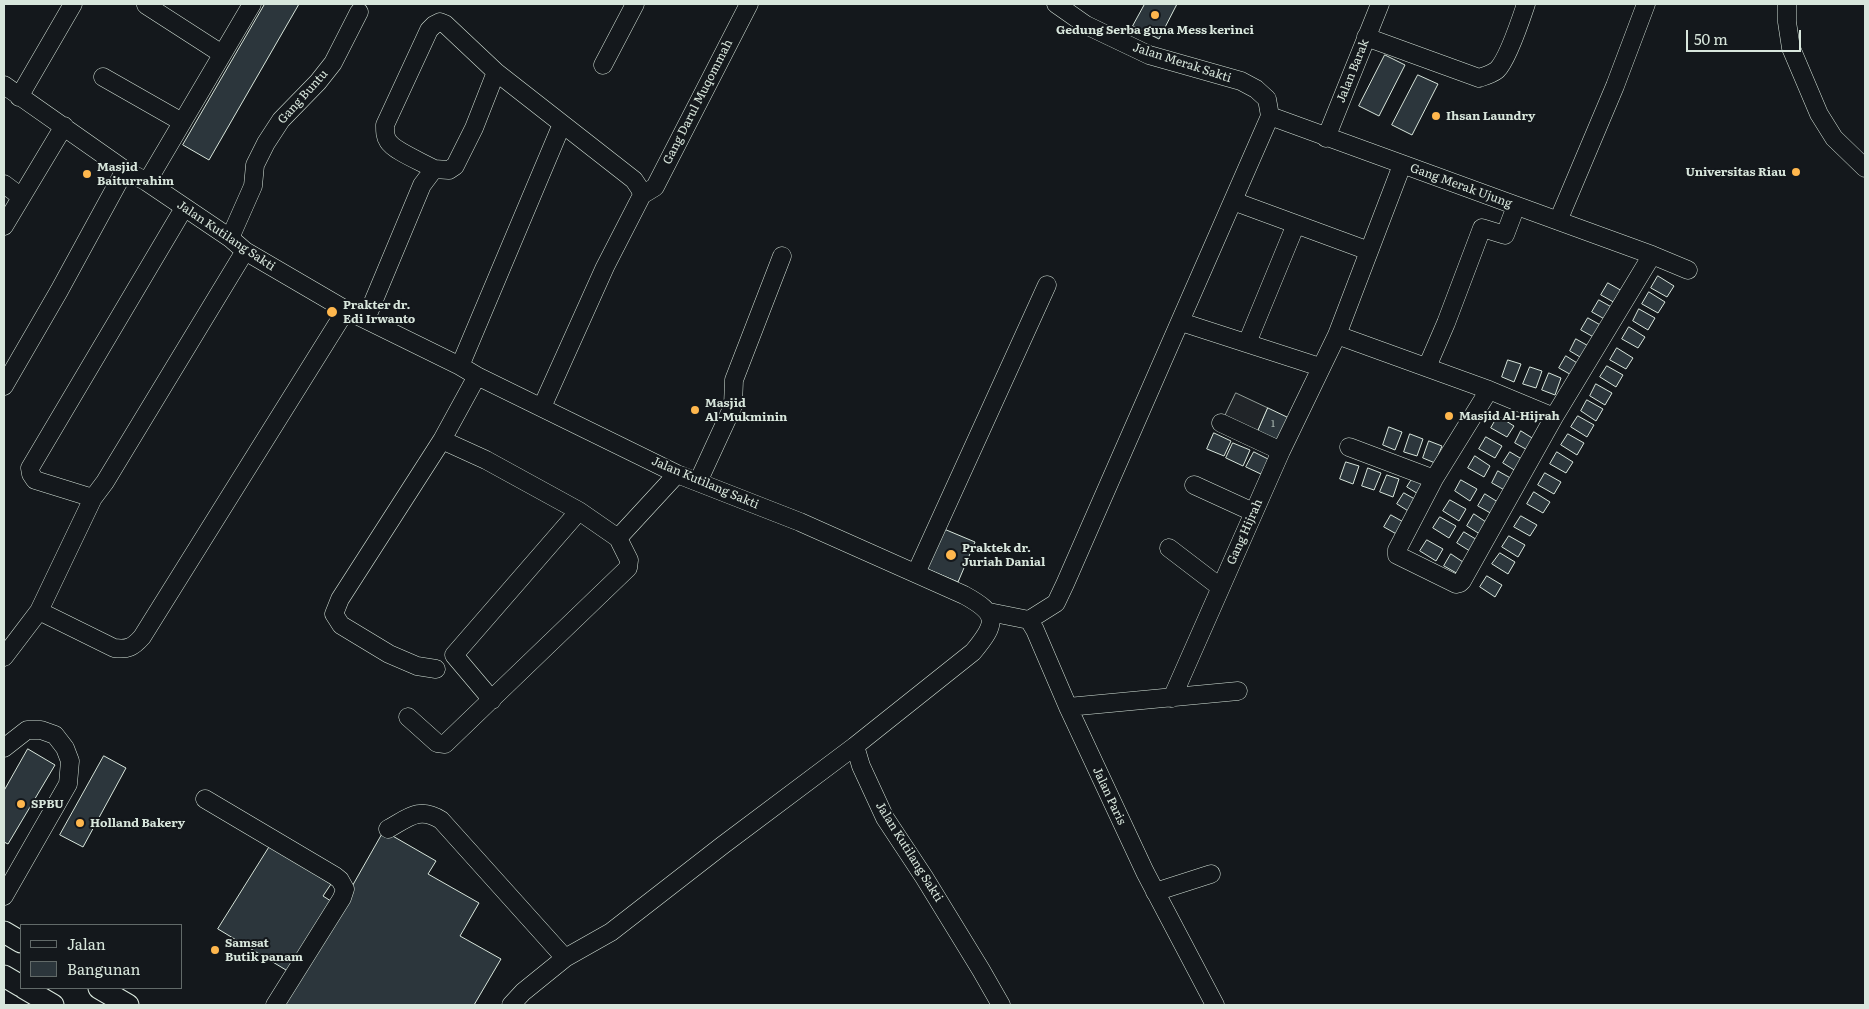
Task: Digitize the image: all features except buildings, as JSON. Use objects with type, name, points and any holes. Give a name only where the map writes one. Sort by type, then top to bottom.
[{"type":"main road","points":[[4,932],[20,941]]},
{"type":"main road","points":[[4,976],[20,986]]},
{"type":"main road","points":[[25,989],[53,1005]]},
{"type":"main road","points":[[101,989],[128,1005]]},
{"type":"street","points":[[19,97],[73,4]]},
{"type":"street","points":[[147,182],[252,4]]},
{"type":"street","points":[[604,65],[635,4]]},
{"type":"street","name":"Gang Darul Muqommah","points":[[542,407],[605,267],[642,196],[655,187],[749,4]]},
{"type":"street","name":"Jalan Merak Sakti","points":[[1056,4],[1073,9],[1110,37],[1149,55],[1241,81],[1256,89],[1267,99],[1270,116]]},
{"type":"street","name":"Jalan Barak","points":[[1326,138],[1380,4]]},
{"type":"street","points":[[1366,37],[1479,78],[1497,70],[1502,63],[1526,4]]},
{"type":"street","points":[[1558,221],[1615,86],[1646,4]]},
{"type":"street","points":[[1787,4],[1787,22],[1791,48],[1819,114],[1834,138],[1865,168]]},
{"type":"street","points":[[146,5],[222,54]]},
{"type":"street","name":"Gang Buntu","points":[[230,238],[253,186],[254,165],[266,143],[281,120],[318,82],[333,63],[359,12]]},
{"type":"street","points":[[496,72],[474,128],[455,166],[449,170],[434,168],[392,146],[387,140],[386,125],[429,30],[440,22],[445,24],[496,72],[634,180],[642,196]]},
{"type":"street","points":[[103,77],[182,122]]},
{"type":"street","name":"Jalan Kutilang Sakti","points":[[4,85],[125,170],[147,182],[230,238],[245,251],[346,310],[677,474],[800,522],[916,573],[979,603],[989,612]]},
{"type":"street","points":[[511,1005],[523,992],[565,958],[611,932],[855,746],[973,652],[987,635],[992,623],[989,612],[1029,620],[1056,603],[1270,116]]},
{"type":"street","name":"Gang Merak Ujung","points":[[1270,116],[1326,138],[1652,255],[1688,270]]},
{"type":"street","points":[[460,366],[562,124]]},
{"type":"street","points":[[4,226],[20,196],[64,126]]},
{"type":"street","name":"Gang Hijrah","points":[[1172,698],[1281,451],[1320,367],[1337,336],[1402,165]]},
{"type":"street","points":[[366,319],[422,185],[434,168]]},
{"type":"street","points":[[4,386],[59,291],[125,170]]},
{"type":"street","points":[[4,184],[20,196]]},
{"type":"street","points":[[1233,200],[1369,251]]},
{"type":"street","points":[[1427,367],[1482,228],[1505,235],[1516,206]]},
{"type":"street","points":[[93,498],[35,480],[30,474],[30,468],[184,208]]},
{"type":"street","points":[[1247,343],[1296,224]]},
{"type":"street","points":[[4,658],[40,611],[93,498],[105,482],[245,251]]},
{"type":"street","points":[[1489,390],[1434,479],[1397,553],[1458,584],[1554,417],[1652,255]]},
{"type":"street","points":[[698,482],[733,406],[734,380],[782,256]]},
{"type":"street","points":[[916,573],[1047,285]]},
{"type":"street","points":[[40,611],[114,648],[125,650],[135,645],[142,637],[346,310]]},
{"type":"street","points":[[1180,322],[1320,367]]},
{"type":"street","points":[[1337,336],[1489,390],[1554,417]]},
{"type":"street","points":[[436,670],[417,666],[389,654],[341,624],[334,614],[340,599],[442,440],[478,376]]},
{"type":"street","points":[[1221,423],[1281,451]]},
{"type":"street","points":[[408,717],[437,743],[446,744],[628,568],[629,560],[618,538],[579,511],[486,460],[442,440]]},
{"type":"street","points":[[1348,447],[1434,479]]},
{"type":"street","points":[[618,538],[677,474]]},
{"type":"street","points":[[1194,485],[1254,512]]},
{"type":"street","points":[[492,700],[454,655],[579,511]]},
{"type":"street","points":[[1169,548],[1220,586]]},
{"type":"street","name":"Jalan Paris","points":[[1029,620],[1155,892],[1215,1005]]},
{"type":"street","points":[[1068,707],[1238,690]]},
{"type":"street","points":[[4,748],[27,730],[41,730],[55,735],[65,748],[70,761],[68,784],[4,896]]},
{"type":"street","name":"Jalan Kutilang Sakti","points":[[855,746],[861,766],[885,818],[924,877],[1001,1005]]},
{"type":"street","points":[[206,799],[334,876],[340,880],[345,889],[342,898],[275,1005]]},
{"type":"street","points":[[388,829],[415,814],[426,813],[440,820],[565,958]]},
{"type":"street","points":[[1155,892],[1212,874]]},
{"type":"shaded area","points":[[1236,393],[1268,408],[1258,431],[1225,416]]},
{"type":"place","name":"Gedung Serba guna Mess kerinci","points":[[1155,15]]},
{"type":"place","name":"Ihsan Laundry","points":[[1436,116]]},
{"type":"place","name":"Universitas Riau","points":[[1796,172]]},
{"type":"place","name":"Masjid Baiturrahim","points":[[87,174]]},
{"type":"place","name":"Prakter dr. Edi Irwanto","points":[[332,312]]},
{"type":"place","name":"Masjid Al-Mukminin","points":[[695,410]]},
{"type":"place","name":"Masjid Al-Hijrah","points":[[1449,416]]},
{"type":"place","name":"Praktek dr. Juriah Danial","points":[[951,555]]},
{"type":"place","name":"SPBU","points":[[21,804]]},
{"type":"place","name":"Holland Bakery","points":[[80,823]]},
{"type":"place","name":"Samsat Butik panam","points":[[215,950]]}]
